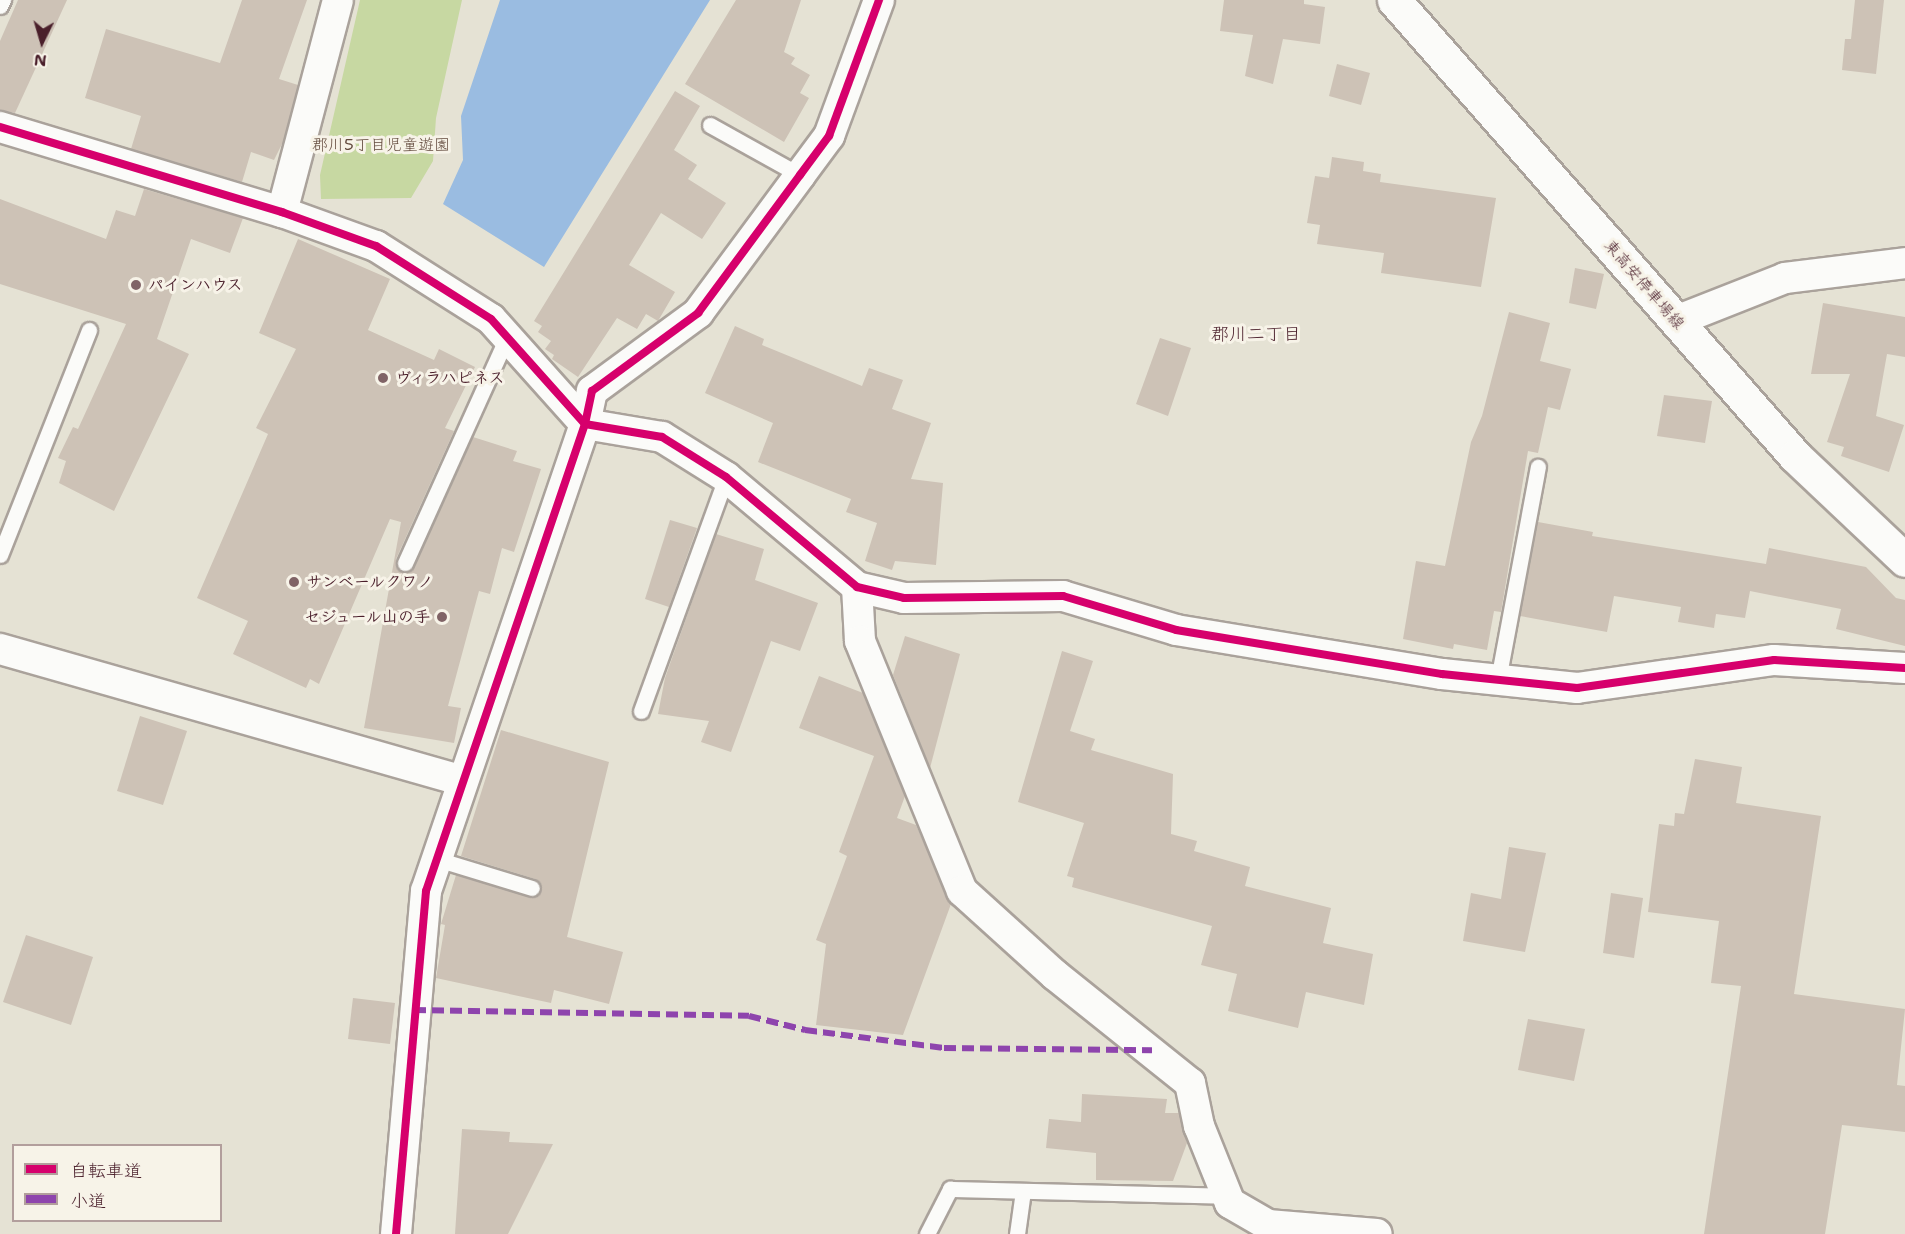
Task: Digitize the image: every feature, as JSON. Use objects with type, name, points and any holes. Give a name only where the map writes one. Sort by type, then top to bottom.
[{"type":"main road","name":"東高安停車場線","points":[[1394,0],[1795,456],[1905,560]]},
{"type":"street","points":[[282,212],[338,0]]},
{"type":"street","points":[[396,1234],[426,891],[585,424],[592,392],[698,313],[829,136],[879,0]]},
{"type":"street","points":[[0,127],[282,212],[376,246],[492,320],[585,424],[662,437],[726,477],[857,587],[904,598],[1063,596],[1176,630],[1498,680],[1577,688],[1774,660],[1905,668]]},
{"type":"street","points":[[1676,321],[1785,278],[1905,263]]},
{"type":"street","points":[[857,587],[860,640],[962,891],[1055,975],[1190,1083],[1199,1126],[1230,1203],[1268,1225],[1377,1234]]},
{"type":"street","points":[[0,649],[463,781]]},
{"type":"lane","points":[[0,6],[3,0]]},
{"type":"lane","points":[[710,125],[800,175]]},
{"type":"lane","points":[[0,555],[89,330]]},
{"type":"lane","points":[[405,563],[507,337]]},
{"type":"lane","points":[[1498,680],[1538,467]]},
{"type":"lane","points":[[641,711],[726,477]]},
{"type":"lane","points":[[437,859],[532,888]]},
{"type":"lane","points":[[927,1234],[950,1189],[1227,1196]]},
{"type":"lane","points":[[1017,1234],[1023,1191]]},
{"type":"green space","name":"郡川5丁目児童遊園","points":[[360,0],[462,0],[436,118],[433,161],[411,198],[321,199],[320,175]]},
{"type":"water","points":[[500,0],[710,0],[544,267],[443,204],[463,160],[461,116]]},
{"type":"building","points":[[18,0],[67,0],[15,113],[0,110],[0,41]]},
{"type":"building","points":[[242,0],[307,0],[279,79],[298,85],[283,142],[274,160],[251,152],[242,182],[131,149],[141,116],[85,98],[106,29],[220,63]]},
{"type":"building","points":[[736,0],[801,0],[784,52],[795,58],[791,64],[810,75],[800,93],[809,98],[784,142],[685,84]]},
{"type":"building","points":[[1224,0],[1304,0],[1304,4],[1325,7],[1320,44],[1283,39],[1273,84],[1245,76],[1253,35],[1220,31]]},
{"type":"building","points":[[1855,0],[1884,0],[1876,74],[1842,70],[1845,39],[1851,39]]},
{"type":"building","points":[[1337,64],[1370,73],[1361,105],[1329,96]]},
{"type":"building","points":[[675,91],[700,106],[674,150],[697,165],[688,179],[726,203],[702,239],[661,213],[629,265],[675,292],[658,321],[646,314],[637,329],[617,318],[578,377],[552,359],[554,355],[545,349],[551,341],[538,332],[542,326],[534,321]]},
{"type":"building","points":[[1332,157],[1364,162],[1363,171],[1381,174],[1380,182],[1496,198],[1481,287],[1381,273],[1384,253],[1317,244],[1320,225],[1307,223],[1315,176],[1329,178]]},
{"type":"building","points":[[144,189],[243,218],[230,253],[191,239],[157,339],[189,354],[114,511],[59,483],[66,461],[58,458],[73,427],[78,429],[126,324],[0,284],[0,199],[106,239],[116,210],[135,216]]},
{"type":"building","points":[[298,239],[390,279],[368,330],[434,360],[439,349],[475,367],[445,428],[454,431],[396,559],[397,569],[407,573],[414,567],[473,437],[517,451],[513,461],[541,469],[514,552],[502,548],[490,594],[479,591],[448,706],[461,708],[454,743],[364,728],[401,522],[390,519],[319,684],[310,679],[306,688],[233,654],[248,621],[197,598],[268,434],[256,428],[296,349],[259,333]]},
{"type":"building","points":[[1575,268],[1604,274],[1596,309],[1569,303]]},
{"type":"building","points":[[1823,303],[1905,317],[1905,357],[1887,354],[1876,416],[1904,425],[1889,472],[1841,456],[1844,447],[1827,442],[1850,374],[1811,374]]},
{"type":"building","points":[[1509,312],[1550,323],[1540,361],[1571,369],[1560,410],[1548,407],[1538,453],[1528,451],[1501,612],[1494,611],[1487,650],[1454,644],[1453,649],[1403,639],[1416,561],[1445,566],[1471,442],[1482,416]]},
{"type":"building","points":[[735,326],[764,339],[762,345],[862,386],[869,368],[903,380],[892,409],[931,423],[911,479],[943,483],[936,565],[895,561],[892,570],[865,561],[877,523],[846,512],[851,499],[758,462],[773,423],[705,393]]},
{"type":"building","points":[[1160,338],[1191,348],[1168,416],[1136,404]]},
{"type":"building","points":[[1664,395],[1712,401],[1705,443],[1657,436]]},
{"type":"building","points":[[670,520],[697,528],[669,607],[645,599]]},
{"type":"building","points":[[1538,522],[1593,532],[1592,536],[1766,564],[1769,548],[1866,567],[1896,598],[1905,600],[1905,646],[1836,629],[1841,609],[1750,591],[1745,618],[1716,614],[1714,628],[1678,622],[1681,607],[1614,596],[1607,632],[1520,616]]},
{"type":"building","points":[[716,534],[764,549],[755,580],[818,603],[800,651],[771,641],[731,752],[701,742],[709,721],[658,714],[665,678]]},
{"type":"building","points":[[905,636],[960,654],[930,768],[893,675]]},
{"type":"building","points":[[1062,651],[1093,661],[1070,731],[1095,739],[1091,750],[1173,774],[1171,834],[1197,841],[1194,851],[1250,867],[1245,886],[1331,908],[1323,943],[1373,954],[1364,1005],[1306,992],[1298,1028],[1228,1011],[1237,974],[1201,965],[1212,926],[1072,887],[1074,878],[1067,876],[1084,823],[1018,802]]},
{"type":"building","points":[[819,676],[863,693],[905,796],[897,818],[916,825],[951,904],[903,1035],[816,1025],[826,944],[816,940],[847,856],[839,852],[874,756],[799,728]]},
{"type":"building","points":[[140,716],[187,731],[163,805],[117,791]]},
{"type":"building","points":[[501,730],[609,762],[567,937],[623,952],[609,1004],[554,990],[551,1003],[436,978],[445,925],[441,924],[456,875],[529,897],[541,890],[535,879],[461,856]]},
{"type":"building","points":[[1695,759],[1742,767],[1736,803],[1821,816],[1794,994],[1905,1009],[1897,1085],[1905,1086],[1905,1132],[1842,1125],[1825,1234],[1704,1234],[1741,986],[1711,983],[1719,921],[1648,912],[1659,824],[1674,826],[1675,813],[1684,814]]},
{"type":"building","points":[[1509,847],[1546,853],[1525,952],[1463,941],[1471,893],[1501,899]]},
{"type":"building","points":[[1611,893],[1643,898],[1634,958],[1603,953]]},
{"type":"building","points":[[26,935],[93,957],[71,1025],[3,1002]]},
{"type":"building","points":[[353,998],[395,1003],[390,1044],[348,1039]]},
{"type":"building","points":[[1528,1019],[1585,1029],[1574,1081],[1518,1070]]},
{"type":"building","points":[[1082,1094],[1167,1099],[1165,1113],[1179,1113],[1187,1143],[1173,1181],[1096,1180],[1096,1153],[1046,1148],[1049,1119],[1081,1122]]},
{"type":"building","points":[[462,1129],[510,1132],[509,1142],[553,1144],[508,1234],[455,1234]]},
{"type":"marked path","points":[[414,1010],[749,1016],[805,1030],[944,1048],[1152,1050]]},
{"type":"cycle path","points":[[396,1234],[426,891],[585,424],[592,391],[698,313],[829,136],[879,0]]},
{"type":"cycle path","points":[[0,127],[282,212],[376,246],[491,319],[585,424],[662,437],[726,477],[857,587],[904,598],[1063,596],[1176,630],[1442,674],[1577,688],[1774,660],[1905,668]]},
{"type":"place","name":"パインハウス","points":[[136,285]]},
{"type":"place","name":"ヴィラハピネス","points":[[383,378]]},
{"type":"place","name":"サンベールクワノ","points":[[294,582]]},
{"type":"place","name":"セジュール山の手","points":[[442,617]]},
{"type":"district","name":"郡川二丁目","points":[[1256,334]]}]
